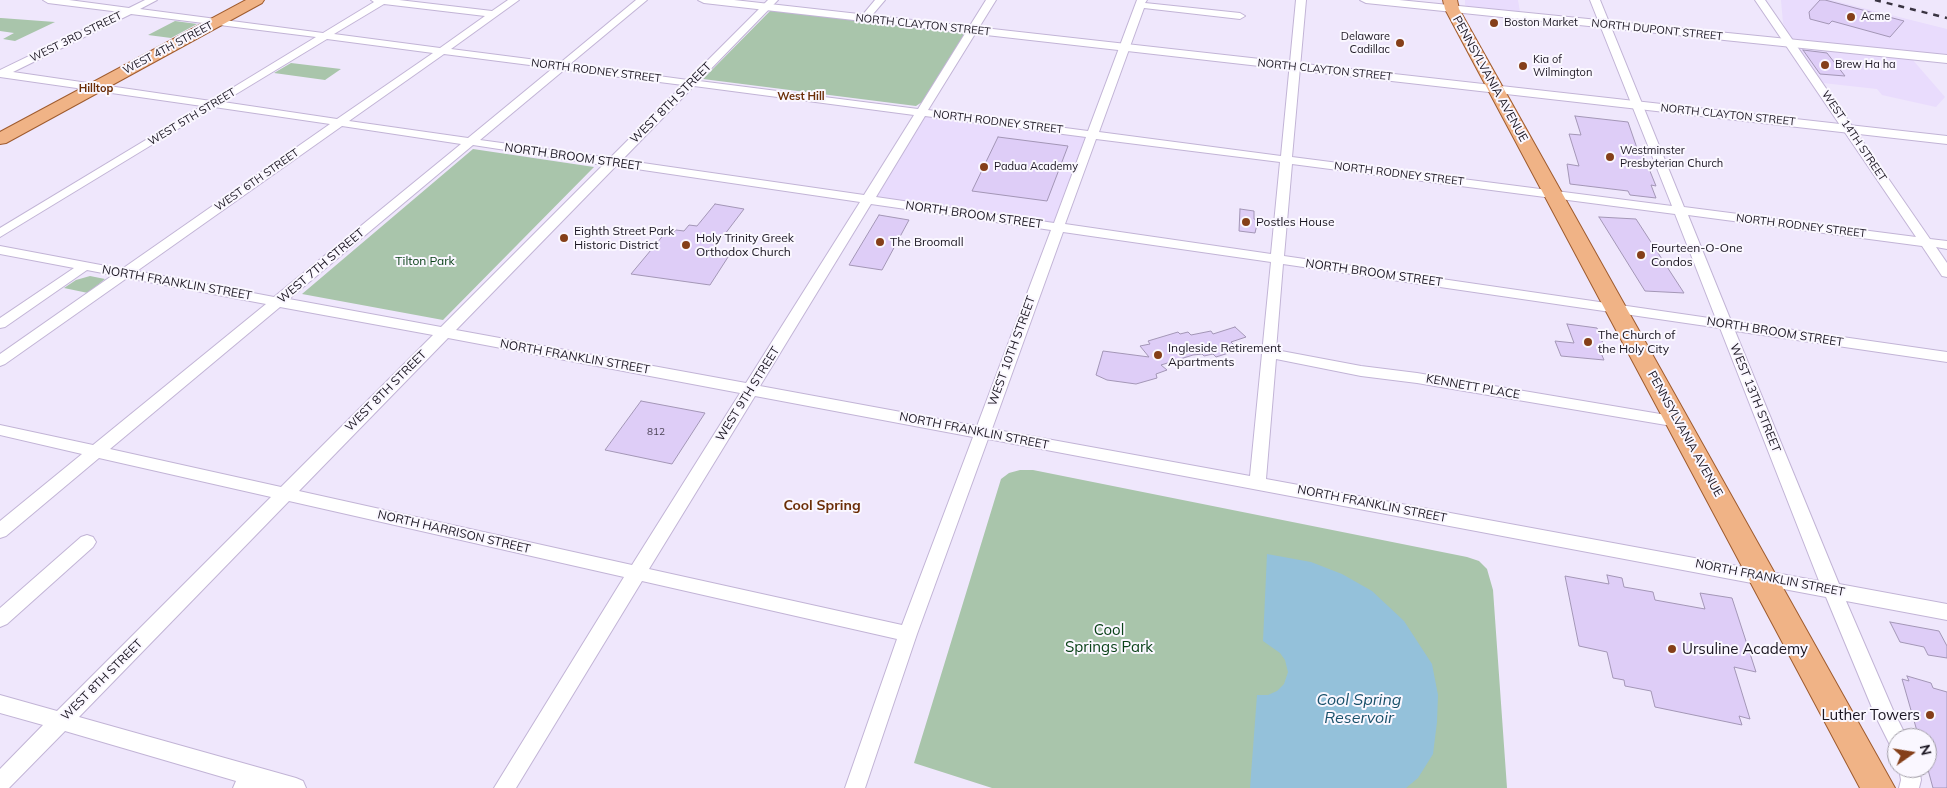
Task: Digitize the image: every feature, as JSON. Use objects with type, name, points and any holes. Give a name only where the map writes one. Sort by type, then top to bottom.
[{"type":"main road","name":"WEST 4TH STREET","points":[[0,139],[257,0]]},
{"type":"main road","name":"PENNSYLVANIA AVENUE","points":[[1451,4],[1878,788]]},
{"type":"street","name":"NORTH RODNEY STREET","points":[[48,0],[1947,245]]},
{"type":"street","name":"WEST 3RD STREET","points":[[1,74],[152,0]]},
{"type":"street","points":[[381,0],[494,14]]},
{"type":"street","name":"WEST 5TH STREET","points":[[0,233],[381,0]]},
{"type":"street","name":"WEST 6TH STREET","points":[[0,361],[514,0]]},
{"type":"street","name":"WEST 7TH STREET","points":[[0,531],[642,0]]},
{"type":"street","name":"NORTH CLAYTON STREET","points":[[704,0],[769,4],[865,18],[1947,140]]},
{"type":"street","points":[[865,18],[880,0]]},
{"type":"street","name":"WEST 9TH STREET","points":[[504,788],[991,0]]},
{"type":"street","points":[[1257,483],[1302,0]]},
{"type":"street","name":"NORTH DUPONT STREET","points":[[1366,0],[1451,4],[1605,24],[1947,59]]},
{"type":"street","name":"WEST 13TH STREET","points":[[1595,0],[1832,590],[1892,728]]},
{"type":"street","name":"WEST 14TH STREET","points":[[1760,0],[1947,273]]},
{"type":"street","points":[[1141,2],[1240,16]]},
{"type":"street","name":"WEST 10TH STREET","points":[[855,788],[908,634],[1141,2]]},
{"type":"street","name":"WEST 8TH STREET","points":[[0,783],[769,4]]},
{"type":"street","name":"NORTH BROOM STREET","points":[[1,74],[1947,357]]},
{"type":"street","name":"NORTH FRANKLIN STREET","points":[[0,250],[1947,612]]},
{"type":"street","points":[[0,324],[85,266]]},
{"type":"street","name":"KENNETT PLACE","points":[[1269,354],[1678,422]]},
{"type":"street","name":"NORTH HARRISON STREET","points":[[0,430],[908,634]]},
{"type":"street","points":[[0,619],[87,542]]},
{"type":"street","points":[[0,704],[248,782],[296,788]]},
{"type":"shaded area","points":[[1465,0],[1518,0],[1520,12],[1470,8],[1465,5]]},
{"type":"shaded area","points":[[1781,0],[1831,0],[1947,29],[1947,54],[1905,51],[1945,97],[1936,107],[1882,95],[1877,89],[1823,83],[1783,23]]},
{"type":"shaded area","name":"Padua Academy","points":[[922,112],[1092,134],[1058,227],[868,199]]},
{"type":"green space","points":[[771,10],[961,32],[964,35],[922,102],[916,106],[703,79]]},
{"type":"green space","points":[[0,18],[55,22],[15,41],[3,39],[14,33],[0,31]]},
{"type":"green space","points":[[175,21],[197,24],[171,38],[148,35]]},
{"type":"green space","points":[[291,63],[341,69],[325,80],[274,73]]},
{"type":"green space","name":"Tilton Park","points":[[473,149],[594,167],[443,320],[302,294]]},
{"type":"green space","points":[[90,276],[105,279],[88,293],[64,288],[76,280]]},
{"type":"green space","name":"Cool Springs Park","points":[[1020,470],[1033,470],[1467,557],[1479,561],[1487,569],[1493,590],[1507,788],[992,788],[914,763],[1001,479],[1009,473]]},
{"type":"water","name":"Cool Spring Reservoir","points":[[1267,554],[1311,562],[1342,574],[1372,591],[1404,621],[1432,664],[1438,695],[1433,754],[1418,778],[1406,788],[1250,788],[1257,695],[1268,695],[1277,691],[1284,684],[1288,672],[1285,660],[1280,653],[1263,641]]},
{"type":"building","name":"Acme","points":[[1820,0],[1904,21],[1890,37],[1832,21],[1829,24],[1810,19],[1809,12]]},
{"type":"building","name":"Brew Ha ha","points":[[1803,50],[1827,53],[1845,76],[1820,74]]},
{"type":"building","name":"Westminster Presbyterian Church","points":[[1575,116],[1628,122],[1639,154],[1643,154],[1656,186],[1651,185],[1656,198],[1630,195],[1628,191],[1570,184],[1567,164],[1579,166],[1569,134],[1581,135]]},
{"type":"building","name":"Padua Academy","points":[[998,137],[1068,146],[1047,201],[972,191]]},
{"type":"building","name":"Holy Trinity Greek Orthodox Church","points":[[715,204],[744,209],[712,251],[730,254],[710,285],[631,274],[666,232],[684,231],[689,225],[697,226]]},
{"type":"building","name":"Postles House","points":[[1240,209],[1254,211],[1254,219],[1258,220],[1255,233],[1239,231]]},
{"type":"building","name":"The Broomall","points":[[879,215],[909,220],[882,270],[849,265]]},
{"type":"building","name":"Fourteen-O-One Condos","points":[[1599,217],[1636,219],[1684,293],[1645,291]]},
{"type":"building","name":"The Church of the Holy City","points":[[1567,324],[1597,328],[1607,354],[1601,353],[1604,360],[1561,356],[1555,341],[1574,343]]},
{"type":"building","name":"Ingleside Retirement Apartments","points":[[1235,327],[1246,337],[1231,342],[1238,349],[1235,351],[1216,357],[1213,354],[1204,356],[1202,354],[1193,355],[1161,365],[1167,370],[1156,374],[1157,378],[1136,384],[1107,380],[1096,375],[1103,351],[1149,357],[1140,346],[1150,344],[1148,341],[1178,332],[1180,334],[1188,332],[1191,335],[1211,331],[1213,334]]},
{"type":"building","points":[[641,401],[705,413],[672,464],[605,450]]},
{"type":"building","name":"Ursuline Academy","points":[[1607,575],[1622,578],[1624,587],[1653,592],[1655,600],[1705,609],[1700,593],[1732,598],[1756,672],[1734,667],[1750,719],[1739,716],[1742,725],[1655,707],[1651,691],[1625,686],[1624,680],[1613,678],[1607,652],[1579,646],[1565,576],[1609,584]]},
{"type":"building","points":[[1890,622],[1939,631],[1947,646],[1947,658],[1928,655],[1924,647],[1900,642]]},
{"type":"building","name":"Luther Towers","points":[[1907,676],[1931,683],[1933,688],[1947,692],[1947,788],[1933,788],[1930,778],[1937,778],[1937,728],[1916,728],[1902,679],[1909,681]]},
{"type":"railway","points":[[1875,0],[1947,18]]},
{"type":"place","name":"Acme","points":[[1851,17]]},
{"type":"place","name":"Boston Market","points":[[1494,23]]},
{"type":"place","name":"Delaware Cadillac","points":[[1400,43]]},
{"type":"place","name":"Brew Ha ha","points":[[1825,65]]},
{"type":"place","name":"Kia of Wilmington","points":[[1523,66]]},
{"type":"place","name":"Westminster Presbyterian Church","points":[[1610,157]]},
{"type":"place","name":"Padua Academy","points":[[984,167]]},
{"type":"place","name":"Postles House","points":[[1246,222]]},
{"type":"place","name":"Eighth Street Park Historic District","points":[[564,238]]},
{"type":"place","name":"The Broomall","points":[[880,242]]},
{"type":"place","name":"Holy Trinity Greek Orthodox Church","points":[[686,245]]},
{"type":"place","name":"Fourteen-O-One Condos","points":[[1641,255]]},
{"type":"place","name":"The Church of the Holy City","points":[[1588,342]]},
{"type":"place","name":"Ingleside Retirement Apartments","points":[[1158,355]]},
{"type":"place","name":"Ursuline Academy","points":[[1672,649]]},
{"type":"place","name":"Luther Towers","points":[[1930,715]]},
{"type":"district","name":"Hilltop","points":[[96,89]]},
{"type":"district","name":"West Hill","points":[[801,97]]},
{"type":"district","name":"Cool Spring","points":[[822,506]]}]
